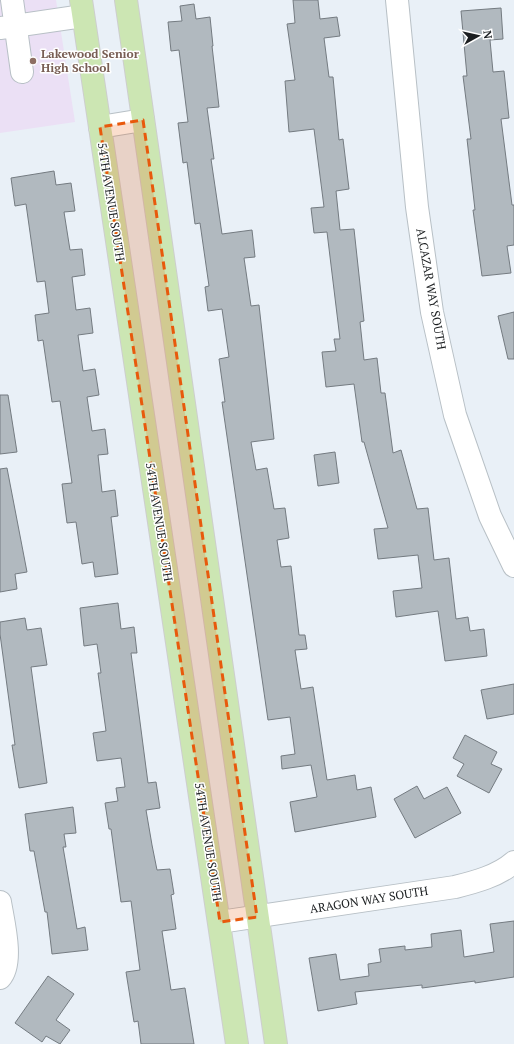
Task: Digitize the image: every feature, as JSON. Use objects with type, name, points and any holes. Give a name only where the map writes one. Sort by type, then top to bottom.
[{"type":"main road","points":[[126,0],[276,1044]]},
{"type":"main road","name":"54TH AVENUE SOUTH","points":[[82,8],[220,922],[237,1044]]},
{"type":"street","points":[[12,0],[8,27],[22,72]]},
{"type":"street","name":"ALCAZAR WAY SOUTH","points":[[397,0],[417,206],[432,312],[455,415],[490,516],[514,566]]},
{"type":"street","points":[[8,27],[82,8]]},
{"type":"street","points":[[100,127],[143,120]]},
{"type":"street","name":"ARAGON WAY SOUTH","points":[[220,922],[455,887],[482,880],[508,867],[514,862]]},
{"type":"street","points":[[0,902],[6,944],[3,976]]},
{"type":"highlighted area","points":[[143,120],[257,917],[220,922],[100,127]]},
{"type":"shaded area","name":"Lakewood Senior High School","points":[[0,0],[56,0],[75,122],[0,133]]},
{"type":"building","points":[[293,0],[318,0],[320,19],[337,17],[340,36],[324,38],[329,77],[333,77],[339,140],[343,139],[349,189],[336,191],[340,230],[354,229],[364,321],[360,322],[364,360],[377,358],[381,393],[385,393],[393,453],[401,450],[417,509],[428,508],[434,560],[449,558],[456,619],[468,617],[470,631],[484,629],[487,656],[445,661],[438,611],[396,617],[393,591],[422,588],[418,555],[378,559],[374,529],[388,528],[364,442],[362,442],[354,384],[326,387],[322,352],[336,351],[334,339],[340,339],[327,232],[314,233],[311,208],[324,207],[314,129],[289,132],[285,81],[295,80],[287,24],[295,23]]},
{"type":"building","points":[[194,4],[196,19],[210,17],[219,107],[207,108],[214,159],[211,159],[222,234],[252,230],[255,257],[244,258],[251,306],[259,305],[274,439],[251,442],[256,470],[267,468],[274,509],[285,508],[289,538],[277,540],[281,567],[291,566],[299,635],[305,635],[307,649],[295,650],[301,689],[313,687],[327,780],[355,775],[357,790],[371,787],[376,817],[295,832],[290,802],[317,797],[311,765],[282,769],[281,756],[295,754],[290,717],[268,720],[222,402],[225,402],[219,359],[229,357],[222,309],[208,311],[205,287],[209,286],[200,223],[195,224],[187,162],[183,163],[178,123],[188,122],[179,50],[171,51],[168,22],[182,21],[180,6]]},
{"type":"building","points":[[501,8],[503,39],[490,40],[493,72],[504,71],[509,118],[501,119],[512,205],[514,205],[514,245],[507,246],[511,273],[482,276],[473,210],[475,210],[467,139],[471,139],[463,76],[467,76],[461,11]]},
{"type":"building","points":[[54,171],[56,185],[71,183],[75,211],[64,212],[70,250],[82,249],[85,275],[72,277],[76,310],[90,308],[93,333],[78,335],[83,371],[95,369],[99,395],[87,397],[92,431],[105,429],[108,454],[98,455],[102,492],[115,490],[118,516],[111,517],[118,574],[95,577],[93,562],[82,564],[76,522],[67,523],[62,484],[72,483],[60,401],[52,402],[43,340],[38,341],[35,315],[49,313],[45,281],[37,282],[26,204],[15,206],[11,178]]},
{"type":"building","points":[[514,312],[514,359],[508,359],[498,316]]},
{"type":"building","points":[[0,395],[8,395],[17,452],[0,454]]},
{"type":"building","points":[[335,452],[339,483],[318,486],[314,455]]},
{"type":"building","points":[[7,468],[27,572],[15,574],[17,589],[0,592],[0,469]]},
{"type":"building","points":[[118,603],[121,629],[134,627],[137,653],[131,653],[148,783],[156,782],[160,808],[146,810],[152,845],[157,870],[170,869],[174,894],[171,895],[176,929],[162,931],[171,990],[185,988],[194,1044],[141,1044],[138,1021],[134,1022],[126,972],[140,970],[131,901],[121,902],[111,829],[109,829],[105,803],[118,801],[116,788],[125,787],[121,758],[97,761],[93,733],[106,731],[98,673],[101,673],[97,644],[84,646],[80,608]]},
{"type":"building","points":[[25,618],[27,630],[41,628],[47,665],[31,667],[47,783],[19,788],[12,745],[15,745],[0,634],[0,622]]},
{"type":"building","points":[[514,684],[514,714],[487,719],[481,690]]},
{"type":"building","points":[[465,735],[497,752],[491,764],[502,769],[489,793],[457,776],[464,764],[453,758]]},
{"type":"building","points":[[417,786],[424,799],[447,787],[461,813],[415,838],[394,799]]},
{"type":"building","points":[[73,807],[76,833],[64,834],[66,847],[63,847],[77,929],[85,927],[88,950],[52,954],[47,912],[45,912],[34,851],[30,851],[25,814]]},
{"type":"building","points":[[514,921],[514,977],[475,983],[475,981],[422,988],[422,985],[355,992],[357,1004],[318,1011],[309,958],[336,954],[340,980],[369,976],[368,964],[381,962],[379,949],[405,946],[405,950],[432,947],[431,934],[461,930],[464,957],[494,952],[490,924]]},
{"type":"building","points":[[48,976],[74,994],[56,1020],[70,1030],[60,1044],[46,1036],[42,1042],[15,1023]]},
{"type":"place","name":"Lakewood Senior High School","points":[[33,61]]}]
